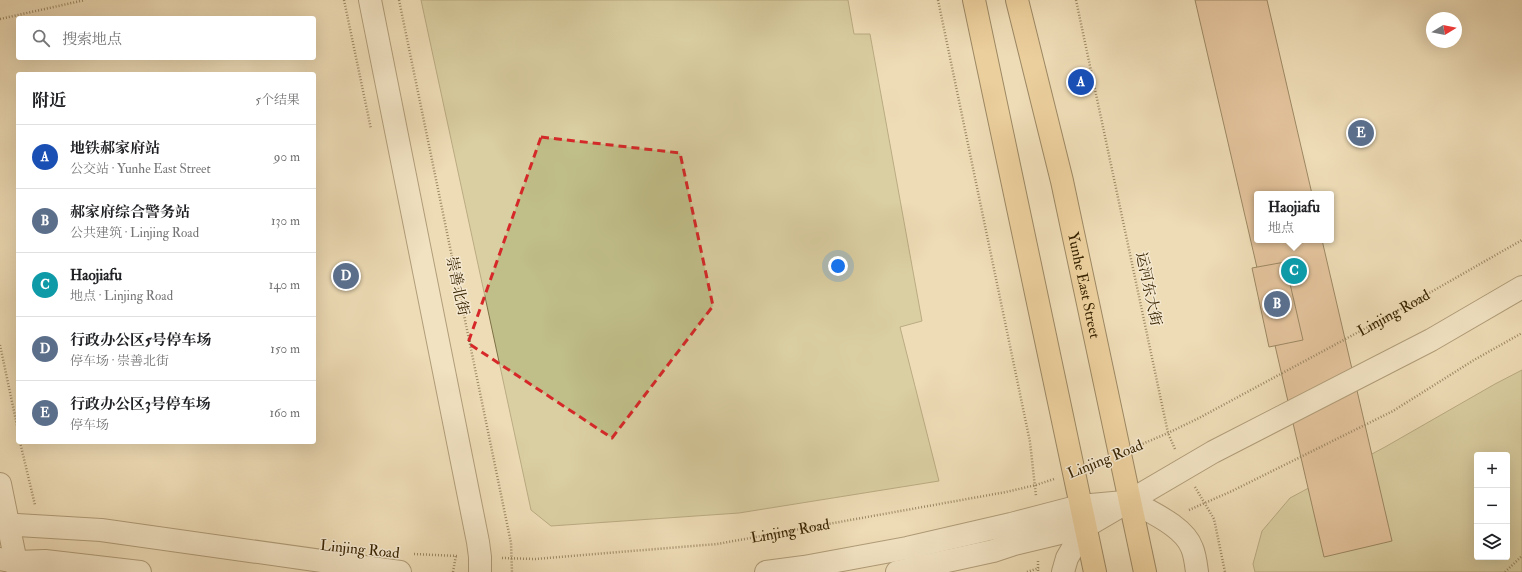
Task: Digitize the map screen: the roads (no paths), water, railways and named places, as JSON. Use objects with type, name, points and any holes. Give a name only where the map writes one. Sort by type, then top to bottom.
[{"type":"main road","points":[[974,0],[1095,572]]},
{"type":"main road","name":"Yunhe East Street","points":[[1018,0],[1062,181],[1145,572]]},
{"type":"street","name":"崇善北街","points":[[370,0],[480,564]]},
{"type":"street","points":[[897,572],[993,551],[1014,544],[1085,527],[1213,452],[1430,340],[1522,286]]},
{"type":"street","points":[[2,493],[4,525],[12,564],[44,561],[140,572]]},
{"type":"street","points":[[766,572],[804,567],[907,548],[1080,506],[1131,501],[1165,520],[1183,534],[1192,547],[1197,572]]},
{"type":"street","name":"Linjing Road","points":[[4,525],[101,530],[400,572]]},
{"type":"street","points":[[1065,565],[1085,527]]},
{"type":"place","name":"地铁郝家府站","points":[[1081,82]]},
{"type":"place","name":"行政办公区3号停车场","points":[[1361,133]]},
{"type":"place","name":"Haojiafu","points":[[1294,271]]},
{"type":"place","name":"行政办公区5号停车场","points":[[346,276]]},
{"type":"place","name":"郝家府综合警务站","points":[[1277,304]]}]
